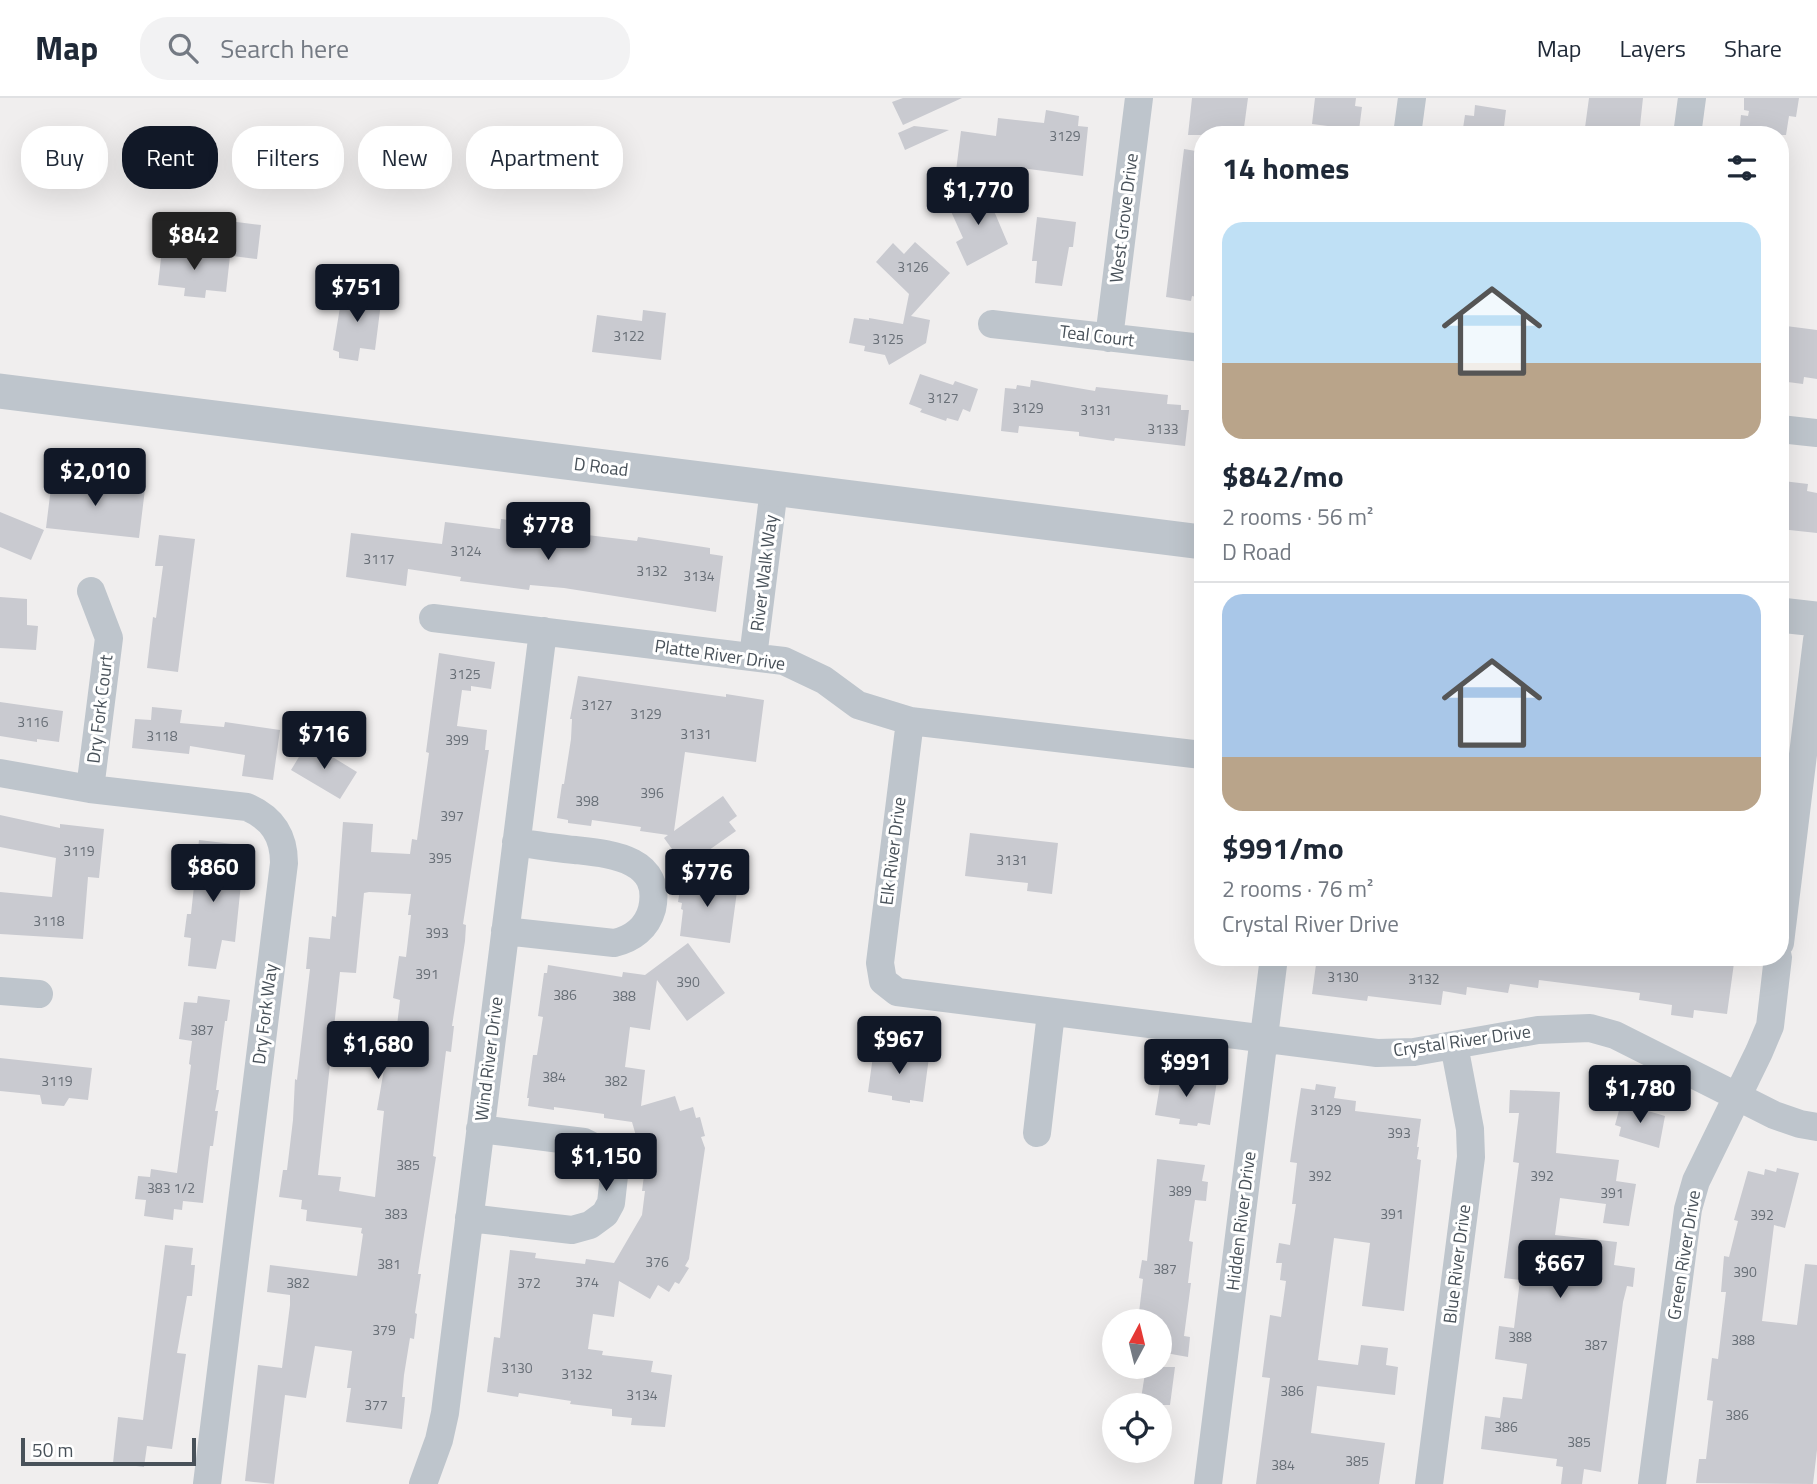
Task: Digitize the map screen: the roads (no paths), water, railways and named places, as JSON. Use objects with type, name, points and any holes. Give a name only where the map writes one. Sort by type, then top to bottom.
[{"type":"street","name":"West Grove Drive","points":[[1109,338],[1139,98]]},
{"type":"street","points":[[1408,126],[1412,98]]},
{"type":"street","points":[[1688,126],[1692,98]]},
{"type":"street","name":"Teal Court","points":[[992,324],[1194,347]]},
{"type":"street","name":"D Road","points":[[0,391],[1194,541]]},
{"type":"street","points":[[1789,430],[1817,433]]},
{"type":"street","name":"River Walk Way","points":[[753,657],[774,489]]},
{"type":"street","name":"Dry Fork Court","points":[[90,789],[109,638],[91,591]]},
{"type":"street","points":[[1789,616],[1817,619]]},
{"type":"street","name":"Platte River Drive","points":[[433,618],[784,661],[824,680],[858,705],[910,721],[1194,754]]},
{"type":"street","name":"Wind River Drive","points":[[423,1484],[439,1440],[445,1413],[543,631]]},
{"type":"street","points":[[1789,868],[1817,640]]},
{"type":"street","name":"Elk River Drive","points":[[883,981],[881,943],[910,721]]},
{"type":"street","name":"Dry Fork Way","points":[[0,773],[90,789],[247,807],[268,819],[281,839],[284,851],[207,1484]]},
{"type":"street","points":[[505,931],[614,943],[626,940],[644,926],[653,905],[650,882],[644,872],[625,858],[516,842]]},
{"type":"street","name":"Hidden River Drive","points":[[1208,1484],[1274,966]]},
{"type":"street","name":"Green River Drive","points":[[1652,1484],[1688,1209],[1696,1181],[1770,1026],[1777,966]]},
{"type":"street","name":"Crystal River Drive","points":[[883,981],[897,992],[915,996],[1377,1053],[1414,1052],[1538,1030],[1590,1028],[1615,1035],[1774,1115],[1800,1125],[1817,1127]]},
{"type":"street","points":[[0,991],[39,994]]},
{"type":"street","points":[[1037,1133],[1051,1013]]},
{"type":"street","name":"Blue River Drive","points":[[1429,1484],[1471,1157],[1470,1129],[1454,1045]]},
{"type":"street","points":[[469,1218],[572,1230],[590,1225],[605,1214],[611,1203],[614,1176],[610,1162],[598,1149],[584,1142],[480,1129]]}]
